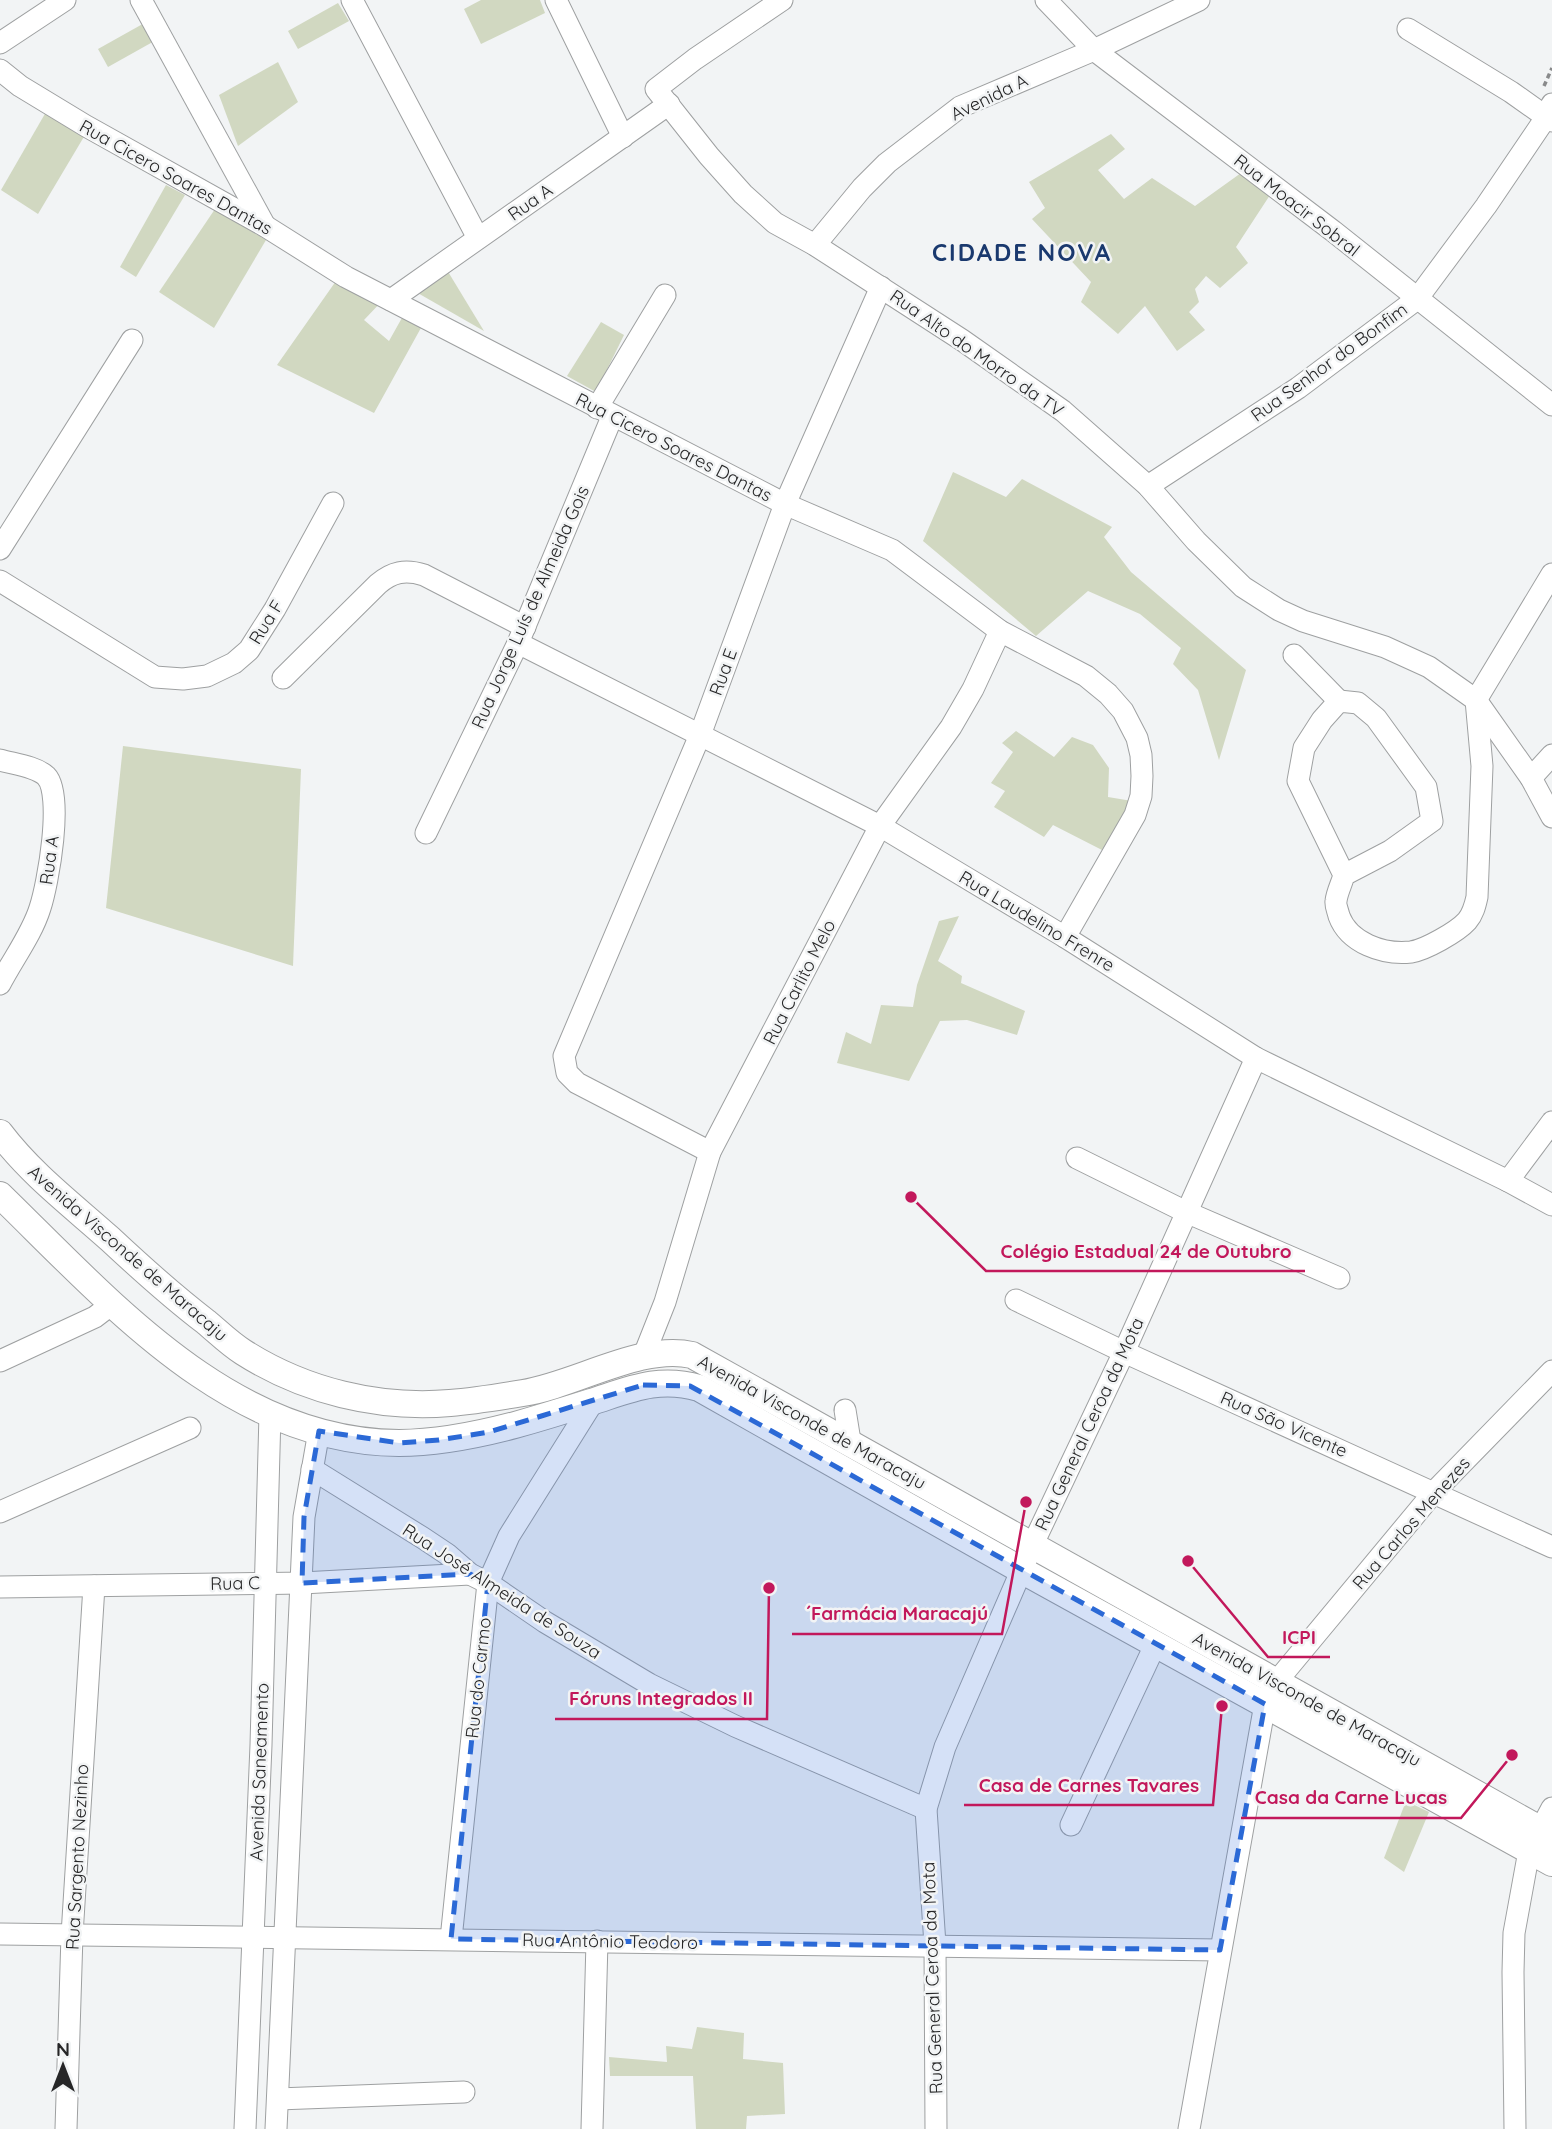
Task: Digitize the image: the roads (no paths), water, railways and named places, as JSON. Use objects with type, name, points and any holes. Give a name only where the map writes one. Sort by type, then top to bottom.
[{"type":"main road","name":"Avenida Visconde de Maracaju","points":[[0,1133],[10,1164],[242,1352],[301,1382],[330,1392],[375,1400],[449,1403],[543,1389],[644,1355],[669,1352],[692,1354],[1032,1546],[1271,1693]]},
{"type":"main road","name":"Avenida Visconde de Maracaju","points":[[0,1195],[112,1304],[188,1367],[220,1388],[270,1414],[319,1432],[399,1443],[439,1440],[489,1432],[593,1402],[643,1384],[680,1384],[699,1388],[1156,1643],[1271,1693],[1543,1831],[1552,1863]]},
{"type":"street","points":[[0,43],[65,0]]},
{"type":"street","points":[[141,0],[265,226]]},
{"type":"street","points":[[352,0],[478,238]]},
{"type":"street","points":[[556,0],[623,137]]},
{"type":"street","name":"Rua A","points":[[391,300],[623,137],[663,97],[695,59],[753,9],[782,0]]},
{"type":"street","name":"Rua Moacir Sobral","points":[[1046,0],[1094,50],[1333,231],[1552,404]]},
{"type":"street","name":"Avenida A","points":[[815,245],[862,188],[887,163],[960,107],[1094,50],[1199,0]]},
{"type":"street","points":[[1408,29],[1550,113]]},
{"type":"street","name":"Rua Cicero Soares Dantas","points":[[0,70],[20,86],[86,126],[265,226],[346,276],[785,505],[892,551],[1000,631],[1086,676],[1123,711],[1137,738],[1141,755],[1142,786],[1139,805],[1065,937]]},
{"type":"street","name":"Rua Alto do Morro da TV","points":[[663,97],[743,194],[775,223],[881,287],[1063,411],[1148,486],[1196,541],[1243,587],[1266,603],[1303,621],[1385,647],[1429,667],[1476,700],[1531,778],[1552,817]]},
{"type":"street","name":"Rua Senhor do Bonfim","points":[[1148,486],[1298,388],[1417,299],[1550,113]]},
{"type":"street","name":"Rua E","points":[[710,1152],[577,1083],[567,1073],[564,1056],[700,735],[785,505],[881,287]]},
{"type":"street","name":"Rua Jorge Luís de Almeida Gois","points":[[426,833],[522,635],[605,412],[665,295]]},
{"type":"street","points":[[0,549],[132,340]]},
{"type":"street","name":"Rua F","points":[[0,581],[155,677],[183,679],[206,676],[234,663],[249,650],[275,609],[333,503]]},
{"type":"street","name":"Rua Laudelino Frenre","points":[[283,678],[378,584],[396,573],[424,575],[522,635],[700,735],[880,826],[1065,937],[1256,1058],[1552,1205]]},
{"type":"street","points":[[1339,701],[1322,720],[1304,748],[1298,781],[1344,875],[1335,903],[1343,925],[1355,938],[1369,945],[1383,950],[1413,952],[1429,946],[1467,921],[1473,912],[1478,897],[1482,766],[1476,700],[1552,574]]},
{"type":"street","name":"Rua Carlito Melo","points":[[644,1355],[665,1301],[710,1152],[880,826],[951,727],[973,690],[1000,631]]},
{"type":"street","points":[[1294,655],[1339,701],[1358,703],[1376,718],[1426,787],[1432,821],[1390,851],[1344,875]]},
{"type":"street","points":[[1531,778],[1552,755]]},
{"type":"street","name":"Rua A","points":[[0,760],[45,775],[51,784],[54,818],[50,863],[40,910],[0,984]]},
{"type":"street","name":"Rua General Ceroa da Mota","points":[[936,2129],[935,1945],[926,1809],[945,1747],[1021,1570],[1124,1352],[1256,1058]]},
{"type":"street","points":[[1508,1181],[1552,1122]]},
{"type":"street","points":[[1077,1158],[1186,1212],[1339,1278]]},
{"type":"street","name":"Rua São Vicente","points":[[1016,1300],[1552,1547]]},
{"type":"street","points":[[0,1361],[95,1317],[112,1304]]},
{"type":"street","name":"Rua Carlos Menezes","points":[[1271,1693],[1434,1492],[1552,1371]]},
{"type":"street","name":"Rua do Carmo","points":[[451,1939],[479,1579],[593,1402]]},
{"type":"street","points":[[845,1409],[850,1441]]},
{"type":"street","name":"Avenida Saneamento","points":[[245,2129],[261,1745],[270,1414]]},
{"type":"street","points":[[0,1512],[190,1428]]},
{"type":"street","name":"Avenida Saneamento","points":[[276,2129],[304,1517],[319,1432]]},
{"type":"street","name":"Rua José Almeida de Souza","points":[[312,1469],[423,1538],[545,1622],[649,1684],[735,1726],[926,1809]]},
{"type":"street","name":"Rua C","points":[[0,1587],[479,1579]]},
{"type":"street","name":"Rua Sargento Nezinho","points":[[66,2129],[72,1935],[94,1586]]},
{"type":"street","points":[[1071,1825],[1156,1643]]},
{"type":"street","points":[[1189,2129],[1220,1950],[1271,1693]]},
{"type":"street","points":[[261,1745],[292,1746]]},
{"type":"street","points":[[1515,2129],[1514,1946],[1517,1908],[1543,1831]]},
{"type":"street","name":"Rua Antônio Teodoro","points":[[0,1934],[1220,1950]]},
{"type":"street","points":[[592,2129],[597,1941]]},
{"type":"street","points":[[278,2099],[464,2092]]},
{"type":"place","name":"Colégio Estadual 24 de Outubro","points":[[911,1197]]},
{"type":"place","name":"´Farmácia Maracajú","points":[[1026,1502]]},
{"type":"place","name":"ICPI","points":[[1188,1561]]},
{"type":"place","name":"Fóruns Integrados II","points":[[769,1588]]},
{"type":"place","name":"Casa de Carnes Tavares","points":[[1222,1706]]},
{"type":"place","name":"Casa da Carne Lucas","points":[[1512,1755]]},
{"type":"district","name":"CIDADE NOVA","points":[[1022,252]]}]
